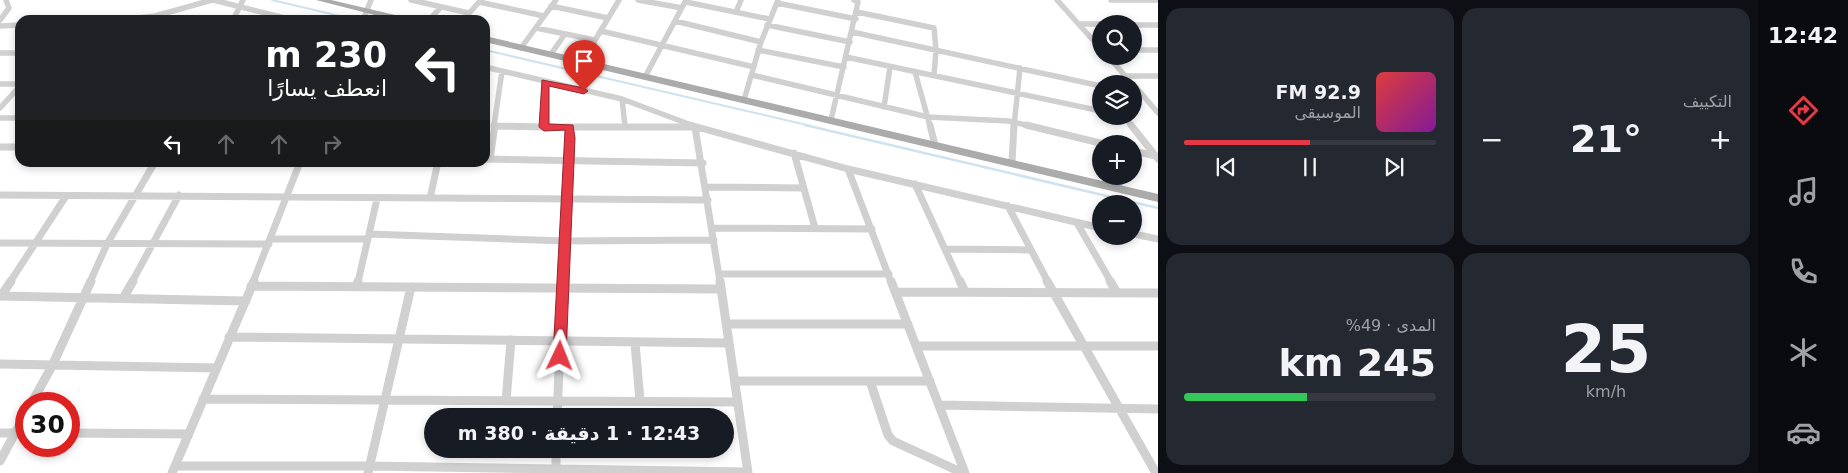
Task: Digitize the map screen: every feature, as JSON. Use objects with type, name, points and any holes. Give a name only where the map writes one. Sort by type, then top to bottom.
[{"type":"main road","points":[[320,0],[383,15]]},
{"type":"main road","points":[[490,40],[1158,198]]},
{"type":"street","points":[[0,20],[10,8],[6,0]]},
{"type":"street","points":[[159,15],[213,0],[272,15]]},
{"type":"street","points":[[235,15],[243,0]]},
{"type":"street","points":[[364,15],[371,0]]},
{"type":"street","points":[[411,0],[469,13],[480,1],[544,16]]},
{"type":"street","points":[[521,48],[556,0]]},
{"type":"street","points":[[582,62],[619,0]]},
{"type":"street","points":[[638,0],[682,8]]},
{"type":"street","points":[[736,12],[742,0]]},
{"type":"street","points":[[831,120],[856,19],[858,2],[854,0]]},
{"type":"street","points":[[1057,0],[1092,39]]},
{"type":"street","points":[[1111,0],[1158,0]]},
{"type":"street","points":[[645,77],[686,1],[850,42]]},
{"type":"street","points":[[744,100],[758,50],[777,1],[856,19]]},
{"type":"street","points":[[551,6],[608,18]]},
{"type":"street","points":[[434,15],[442,7]]},
{"type":"street","points":[[857,12],[934,28],[936,50],[934,75]]},
{"type":"street","points":[[675,21],[761,42]]},
{"type":"street","points":[[1079,24],[1092,24]]},
{"type":"street","points":[[1142,24],[1158,25]]},
{"type":"street","points":[[0,26],[15,25]]},
{"type":"street","points":[[536,28],[595,40]]},
{"type":"street","points":[[601,31],[754,67]]},
{"type":"street","points":[[852,32],[1092,84]]},
{"type":"street","points":[[551,54],[565,34]]},
{"type":"street","points":[[758,50],[844,67]]},
{"type":"street","points":[[1142,50],[1158,50]]},
{"type":"street","points":[[0,53],[15,53]]},
{"type":"street","points":[[846,57],[1092,109]]},
{"type":"street","points":[[1116,65],[1125,75]]},
{"type":"street","points":[[884,107],[890,66]]},
{"type":"street","points":[[490,68],[622,99],[695,127],[848,169],[1092,226]]},
{"type":"street","points":[[1012,162],[1020,68]]},
{"type":"street","points":[[490,145],[502,71]]},
{"type":"street","points":[[915,72],[935,145]]},
{"type":"street","points":[[752,75],[928,117],[1014,122],[1092,141]]},
{"type":"street","points":[[1142,76],[1158,76]]},
{"type":"street","points":[[544,127],[545,82]]},
{"type":"street","points":[[0,84],[15,85]]},
{"type":"street","points":[[0,108],[15,91]]},
{"type":"street","points":[[1142,94],[1155,106],[1158,113]]},
{"type":"street","points":[[622,99],[625,126]]},
{"type":"street","points":[[0,118],[15,118]]},
{"type":"street","points":[[1131,125],[1157,158]]},
{"type":"street","points":[[494,126],[695,127]]},
{"type":"street","points":[[557,408],[569,127]]},
{"type":"street","points":[[298,167],[246,301],[229,337],[174,470],[748,473],[708,200],[695,127]]},
{"type":"street","points":[[0,147],[15,148]]},
{"type":"street","points":[[794,153],[815,228]]},
{"type":"street","points":[[1142,153],[1157,158]]},
{"type":"street","points":[[490,159],[702,163]]},
{"type":"street","points":[[38,392],[52,366],[107,244],[152,167]]},
{"type":"street","points":[[430,198],[437,167]]},
{"type":"street","points":[[848,169],[964,473]]},
{"type":"street","points":[[915,184],[965,292]]},
{"type":"street","points":[[706,187],[804,188]]},
{"type":"street","points":[[0,195],[708,200]]},
{"type":"street","points":[[124,297],[180,195]]},
{"type":"street","points":[[0,296],[66,196]]},
{"type":"street","points":[[358,286],[377,199]]},
{"type":"street","points":[[1008,206],[1054,293],[1156,473]]},
{"type":"street","points":[[1077,223],[1117,293]]},
{"type":"street","points":[[712,228],[872,229]]},
{"type":"street","points":[[0,243],[153,244],[270,242],[369,236],[564,241],[714,240]]},
{"type":"street","points":[[1142,236],[1158,239]]},
{"type":"street","points":[[945,249],[1031,250]]},
{"type":"street","points":[[719,274],[889,274]]},
{"type":"street","points":[[251,286],[721,289]]},
{"type":"street","points":[[369,470],[411,287]]},
{"type":"street","points":[[896,292],[1158,294]]},
{"type":"street","points":[[0,296],[124,297],[246,301]]},
{"type":"street","points":[[726,324],[908,324]]},
{"type":"street","points":[[229,337],[729,343]]},
{"type":"street","points":[[506,401],[511,340]]},
{"type":"street","points":[[635,343],[640,402]]},
{"type":"street","points":[[916,346],[1158,346]]},
{"type":"street","points":[[0,364],[217,368]]},
{"type":"street","points":[[735,381],[930,381]]},
{"type":"street","points":[[870,381],[888,435],[893,441],[964,473]]},
{"type":"street","points":[[203,399],[738,402]]},
{"type":"street","points":[[939,405],[1158,409]]},
{"type":"street","points":[[0,433],[15,433],[0,461]]},
{"type":"street","points":[[80,433],[189,434]]},
{"type":"street","points":[[556,458],[556,472]]},
{"type":"waterway","points":[[272,0],[336,15]]},
{"type":"waterway","points":[[490,51],[811,126]]},
{"type":"waterway","points":[[805,125],[1158,208]]},
{"type":"route","points":[[560,356],[570,138],[569,127],[544,127],[545,82],[584,91]]}]
